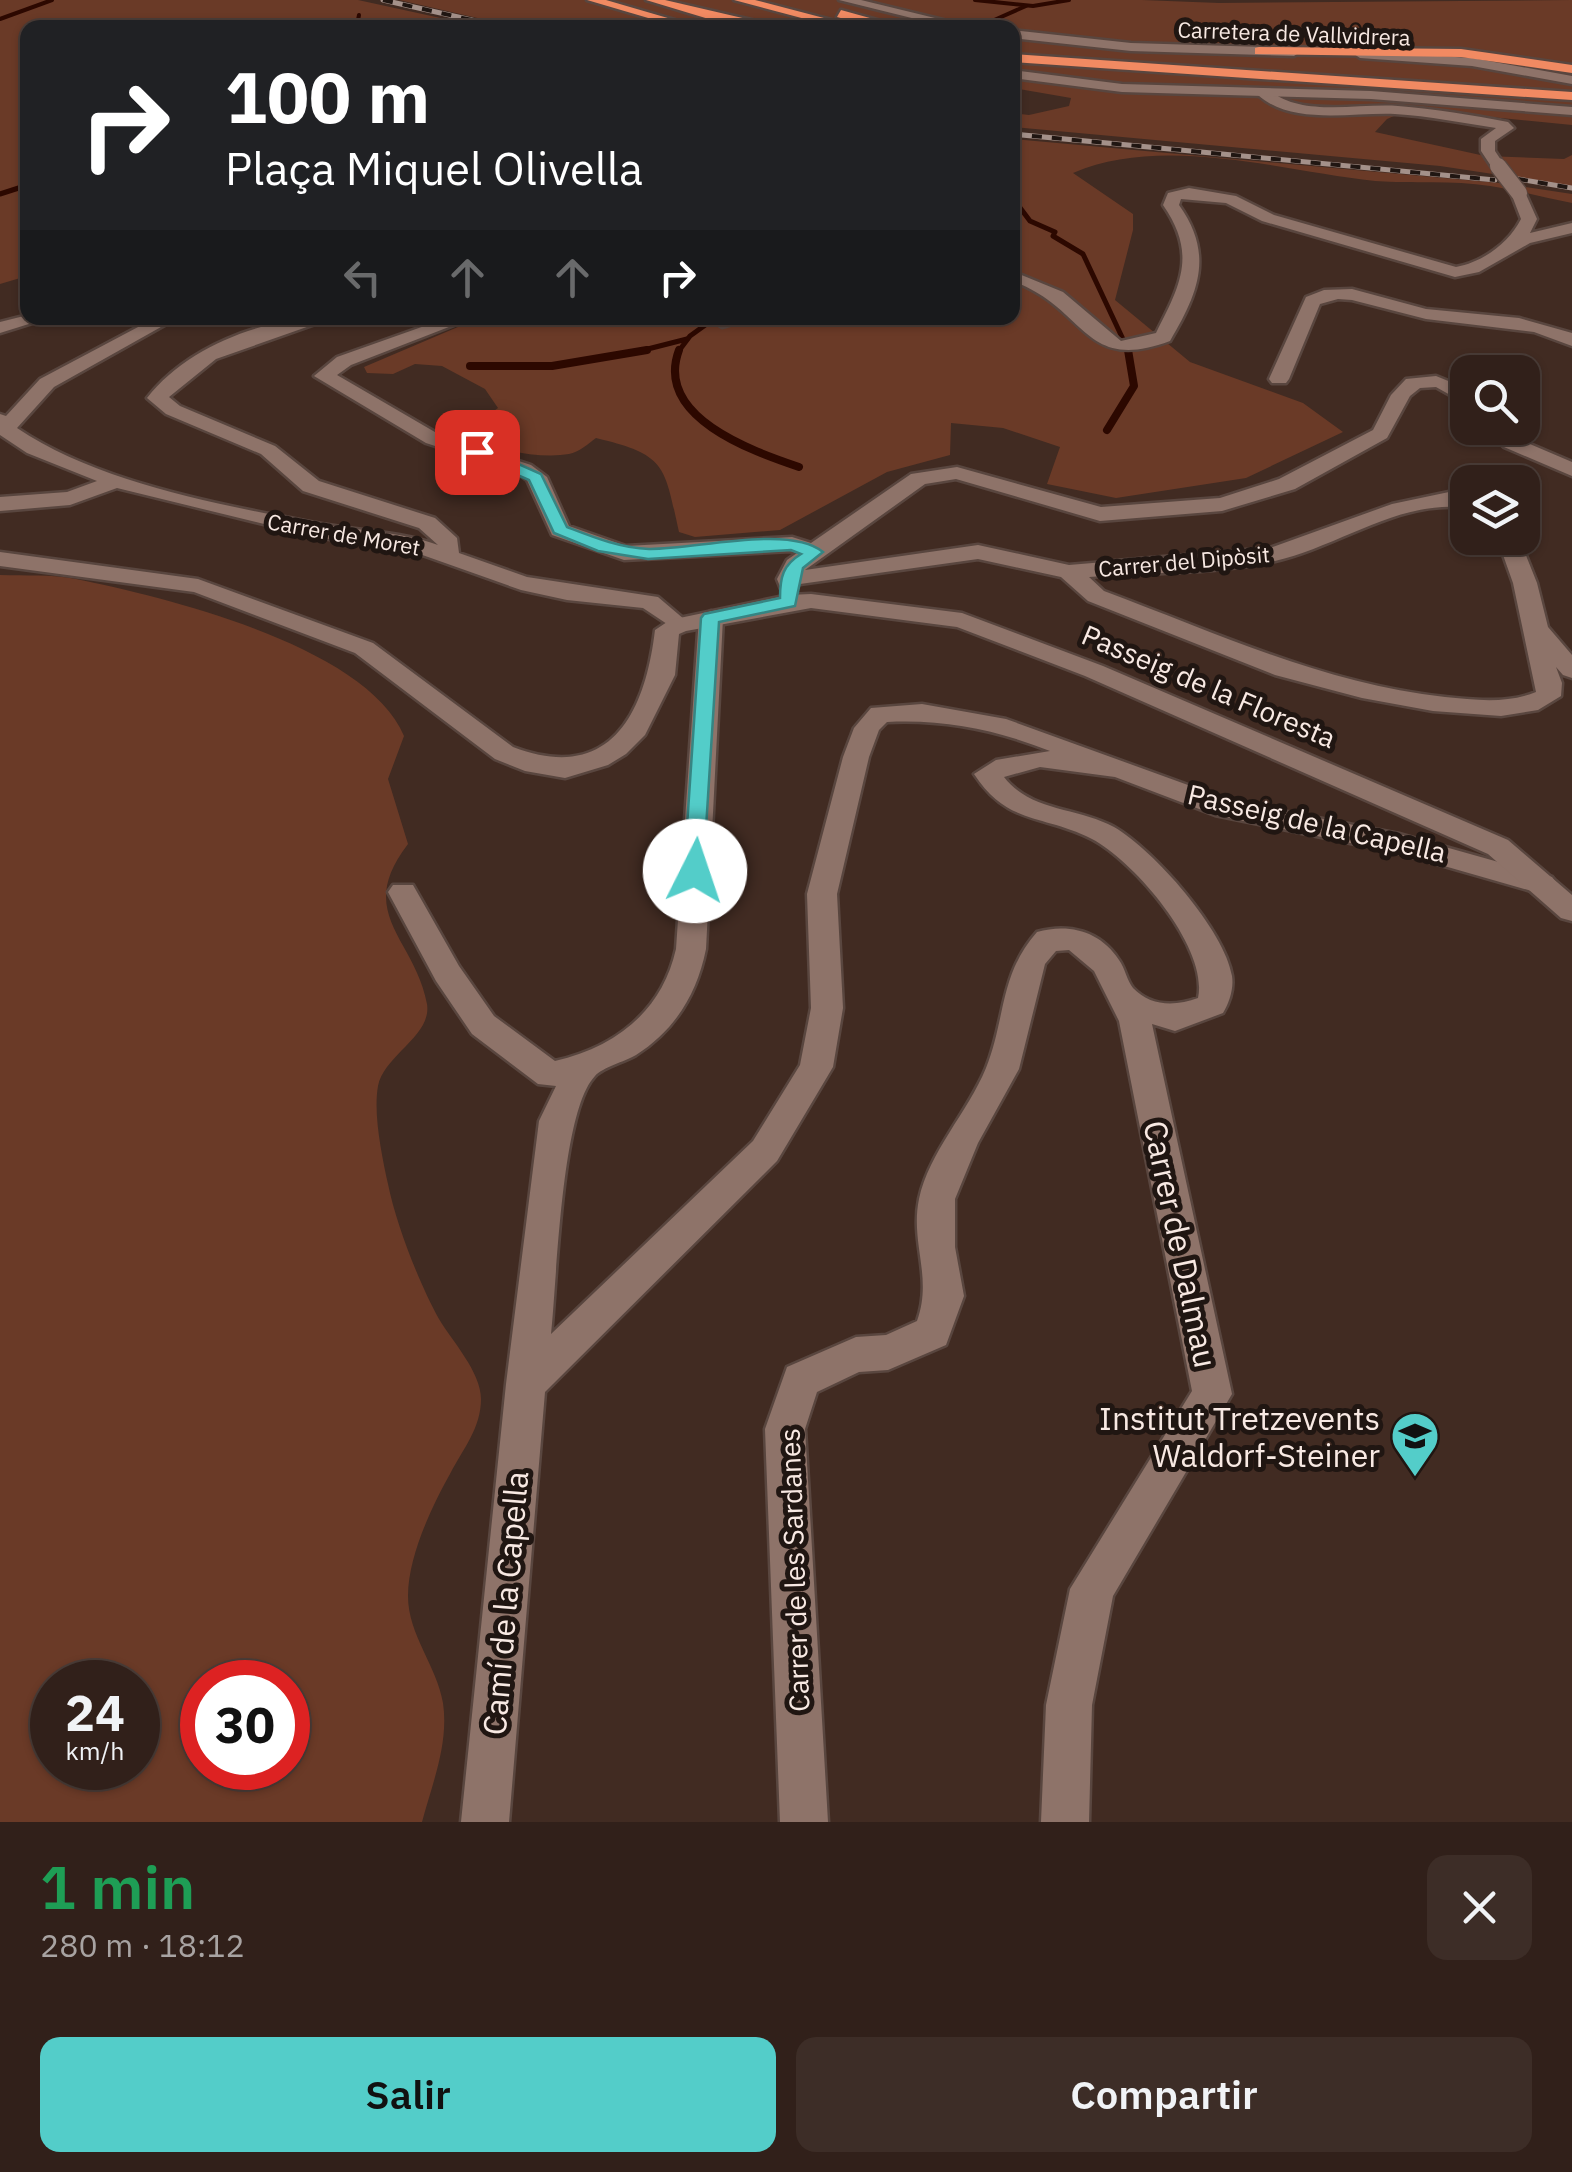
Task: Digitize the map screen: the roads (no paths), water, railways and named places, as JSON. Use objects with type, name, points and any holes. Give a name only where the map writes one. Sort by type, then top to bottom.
[{"type":"highway","points":[[593,0],[666,20]]},
{"type":"highway","points":[[652,0],[733,20]]},
{"type":"highway","points":[[740,0],[823,20]]},
{"type":"highway","points":[[792,0],[863,20]]},
{"type":"highway","points":[[1020,51],[1118,57],[1469,66],[1540,72]]},
{"type":"highway","points":[[1020,51],[1572,88]]},
{"type":"highway","points":[[1260,51],[1461,54],[1572,69]]},
{"type":"highway","points":[[1020,60],[1150,84],[1246,91]]},
{"type":"highway","points":[[1020,60],[1572,98]]},
{"type":"highway","points":[[1322,93],[1572,98]]},
{"type":"street","points":[[836,0],[885,20]]},
{"type":"street","points":[[845,0],[932,20]]},
{"type":"street","name":"Carretera de Vallvidrera","points":[[1020,35],[1130,47],[1412,57],[1540,72],[1572,80]]},
{"type":"street","points":[[1020,75],[1104,87],[1322,93],[1572,110]]},
{"type":"street","points":[[1264,92],[1274,102],[1302,108],[1398,110],[1503,125],[1506,128],[1488,139],[1488,151],[1519,193],[1529,219],[1517,243]]},
{"type":"street","points":[[1020,278],[1070,306],[1097,337],[1120,347],[1143,346],[1163,337],[1186,278],[1192,246],[1188,232],[1170,206],[1174,196],[1189,192],[1230,198],[1268,218],[1456,272],[1476,270],[1517,243],[1572,228]]},
{"type":"street","points":[[1279,379],[1318,296],[1364,297],[1426,314],[1537,326],[1572,340]]},
{"type":"street","points":[[2,424],[47,383],[155,325]]},
{"type":"street","points":[[292,325],[225,345],[175,376],[157,398],[173,410],[268,450],[312,486],[428,523],[449,543],[448,554]]},
{"type":"street","points":[[444,325],[344,362],[324,376],[433,439],[524,469],[536,477],[560,530],[604,547],[648,554],[792,544],[814,552]]},
{"type":"street","points":[[789,590],[795,565],[920,479],[957,473],[1100,514],[1222,504],[1287,484],[1380,434],[1389,425],[1404,388],[1414,382],[1445,382],[1450,386]]},
{"type":"street","name":"Carrer de Moret","points":[[2,424],[34,449],[114,482],[245,515],[448,554],[484,572],[521,583],[567,593],[650,602],[679,625]]},
{"type":"street","points":[[1518,445],[1572,470]]},
{"type":"street","points":[[0,504],[70,498],[114,482]]},
{"type":"street","name":"Carrer del Dipòsit","points":[[1069,572],[1271,555],[1303,548],[1422,500],[1450,498]]},
{"type":"street","points":[[0,560],[198,586],[364,648],[504,753],[535,766],[565,768],[598,759],[617,748],[636,729],[662,675],[668,630],[789,590],[978,552],[1069,572],[1096,596],[1308,677],[1474,709],[1538,704],[1548,696],[1548,684],[1513,555]]},
{"type":"street","name":"Passeig de la Floresta","points":[[789,590],[811,601],[962,620],[999,633],[1414,807],[1498,847],[1572,911]]},
{"type":"street","points":[[403,892],[447,973],[484,1026],[550,1075],[581,1070],[637,1036],[682,986],[690,949],[710,618]]},
{"type":"street","points":[[1536,629],[1572,670]]},
{"type":"street","name":"Passeig de la Capella","points":[[526,1384],[765,1151],[816,1067],[827,1008],[822,894],[856,757],[867,728],[880,714],[902,711],[957,718],[1049,738],[1210,804],[1453,854],[1542,884]]},
{"type":"street","points":[[1121,996],[1151,1012],[1176,1019],[1212,1005],[1217,976],[1190,922],[1130,851],[1101,832],[1025,808],[999,794],[988,774],[1010,761],[1049,757],[1130,771]]},
{"type":"street","name":"Carrer de les Sardanes","points":[[804,1822],[784,1429],[801,1380],[856,1356],[888,1352],[932,1333],[946,1296],[937,1247],[937,1198],[962,1141],[1002,1069],[1030,960],[1048,940],[1076,939],[1106,964],[1121,996]]},
{"type":"street","name":"Carrer de Dalmau","points":[[1064,1822],[1069,1705],[1092,1589],[1212,1394],[1135,1020],[1121,996]]},
{"type":"street","name":"Camí de la Capella","points":[[485,1822],[526,1384],[556,1121],[581,1070]]},
{"type":"waterway","points":[[0,19],[52,0]]},
{"type":"waterway","points":[[975,0],[1033,6],[1069,0]]},
{"type":"waterway","points":[[994,20],[1026,6]]},
{"type":"waterway","points":[[358,20],[359,15]]},
{"type":"waterway","points":[[0,194],[20,188]]},
{"type":"waterway","points":[[1020,208],[1030,221],[1055,232],[1053,236],[1083,254],[1129,352]]},
{"type":"waterway","points":[[679,351],[705,325]]},
{"type":"waterway","points":[[638,352],[687,339]]},
{"type":"waterway","points":[[638,352],[647,350]]},
{"type":"waterway","points":[[1107,430],[1134,386],[1128,350]]},
{"type":"waterway","points":[[679,351],[675,374],[681,394],[694,412],[734,441],[799,467]]},
{"type":"waterway","points":[[470,366],[552,366],[638,352]]},
{"type":"railway","points":[[383,0],[472,20]]},
{"type":"railway","points":[[1020,135],[1495,180]]},
{"type":"railway","points":[[1518,179],[1572,188]]},
{"type":"place","name":"Institut Tretzevents Waldorf-Steiner","points":[[1415,1478]]}]
